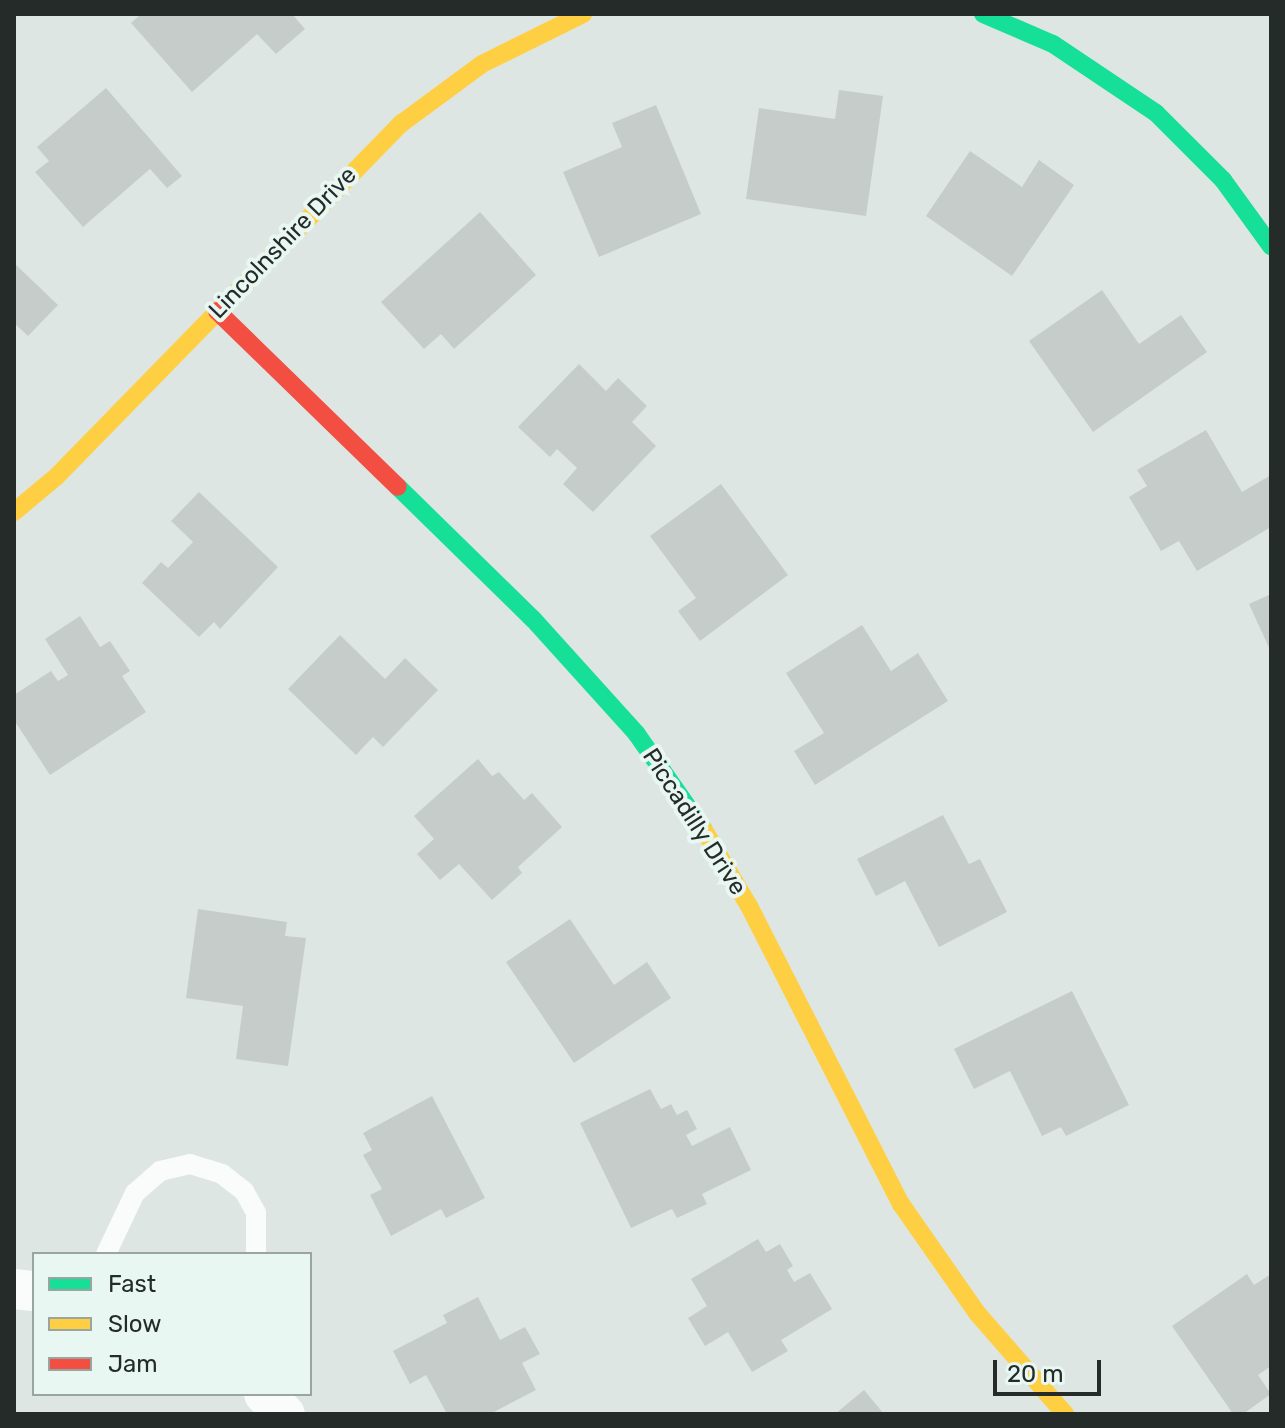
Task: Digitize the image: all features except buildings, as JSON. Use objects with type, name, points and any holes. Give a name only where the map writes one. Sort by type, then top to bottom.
[{"type":"street","name":"Lincolnshire Drive","points":[[14,512],[217,311],[369,154],[431,99],[539,32],[583,14]]},
{"type":"street","points":[[983,14],[1053,44],[1156,113],[1223,180],[1271,246]]},
{"type":"street","name":"Piccadilly Drive","points":[[217,311],[533,619],[636,733],[700,823],[749,906],[901,1204],[977,1313],[1065,1414]]},
{"type":"street","points":[[266,1396],[285,1414]]},
{"type":"lane","points":[[107,1252],[135,1193],[160,1171],[190,1164],[222,1174],[244,1191],[256,1213],[260,1237],[256,1252]]},
{"type":"traffic: fast","points":[[983,14],[1053,44],[1156,113],[1223,180],[1271,246]]},
{"type":"traffic: fast","points":[[398,487],[533,619],[636,733],[704,830]]},
{"type":"traffic: slow","points":[[14,512],[57,476],[402,123],[482,64],[583,14]]},
{"type":"traffic: slow","points":[[704,830],[749,906],[901,1204],[977,1313],[1065,1414]]},
{"type":"traffic: jam","points":[[217,311],[398,487]]}]
